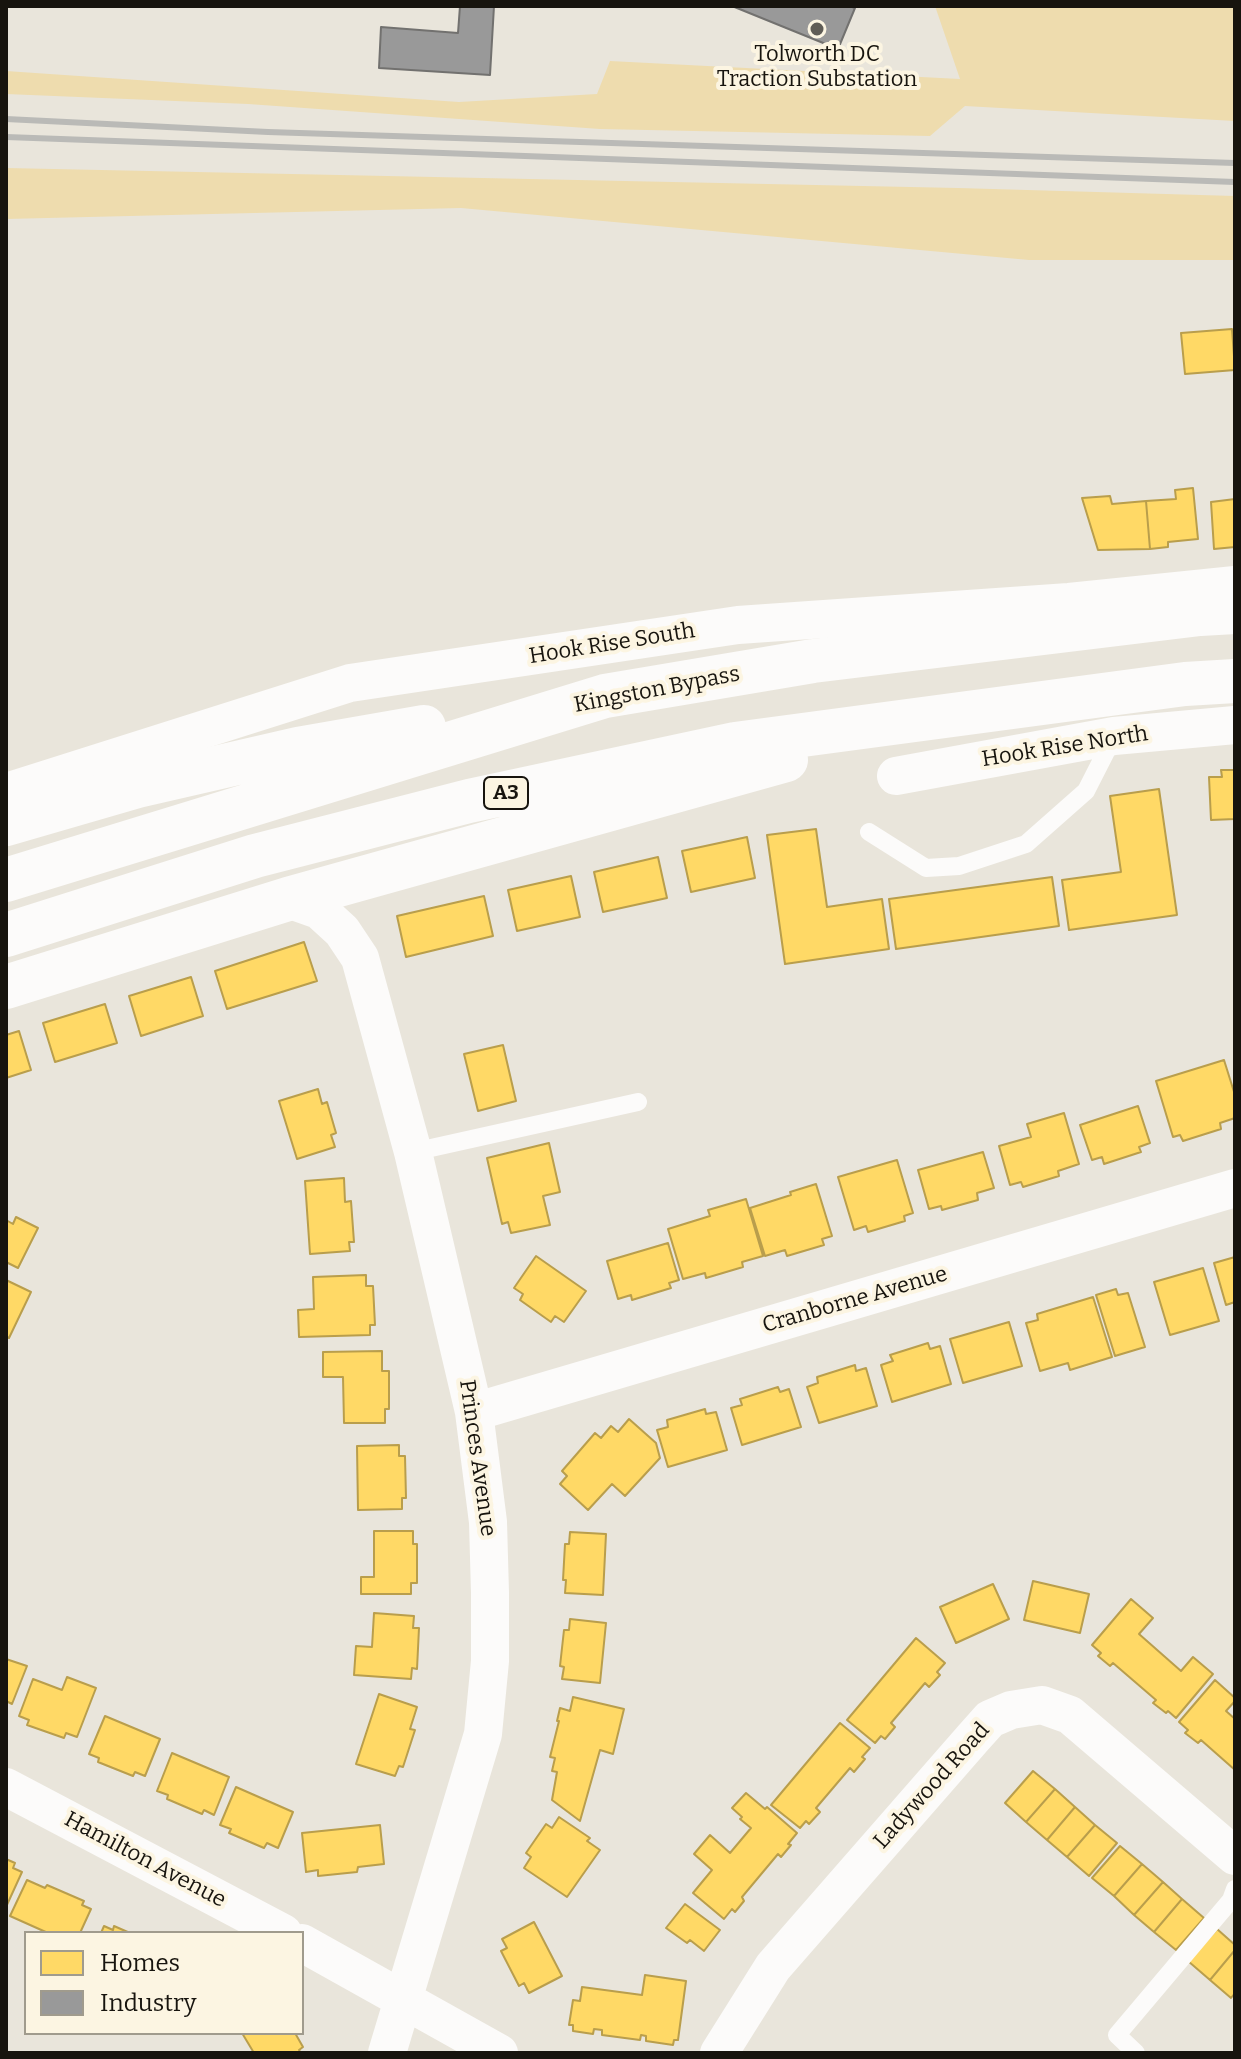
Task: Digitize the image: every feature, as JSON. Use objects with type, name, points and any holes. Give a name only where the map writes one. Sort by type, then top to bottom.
[{"type":"highway","name":"Kingston Bypass","points":[[6,880],[605,696],[813,661],[1235,612]]},
{"type":"highway","name":"A3","points":[[6,935],[255,856],[469,801],[735,744],[1018,705],[1185,684],[1235,681]]},
{"type":"highway","points":[[6,824],[137,786],[298,749],[605,696]]},
{"type":"highway","points":[[6,987],[288,899],[807,755],[1018,705]]},
{"type":"street","name":"Hook Rise South","points":[[6,792],[350,683],[738,625],[1069,602],[1235,585]]},
{"type":"street","name":"Hook Rise North","points":[[896,776],[1114,736],[1235,725]]},
{"type":"street","name":"Princes Avenue","points":[[288,899],[319,910],[342,931],[360,958],[413,1152],[474,1412],[488,1522],[490,1661],[483,1734],[387,2053]]},
{"type":"street","name":"Cranborne Avenue","points":[[474,1412],[1235,1188]]},
{"type":"street","name":"Ladywood Road","points":[[719,2053],[773,1967],[990,1719],[1011,1710],[1042,1705],[1070,1715],[1235,1856]]},
{"type":"street","name":"Hamilton Avenue","points":[[6,1787],[279,1931]]},
{"type":"street","points":[[304,1944],[499,2053]]},
{"type":"lane","points":[[869,832],[926,868],[959,866],[1026,844],[1086,791],[1114,736]]},
{"type":"lane","points":[[413,1152],[638,1102]]},
{"type":"lane","points":[[1136,2053],[1117,2035],[1231,1900],[1235,1889]]},
{"type":"shaded area","points":[[935,6],[1235,6],[1235,121],[965,106],[930,136],[600,129],[248,104],[6,94],[6,71],[459,102],[597,94],[610,61],[960,79]]},
{"type":"shaded area","points":[[6,168],[1235,196],[1235,260],[1029,260],[461,208],[6,219]]},
{"type":"building: Homes","points":[[1232,329],[1235,370],[1185,374],[1181,333]]},
{"type":"building: Homes","points":[[1193,488],[1198,539],[1168,542],[1168,547],[1150,549],[1146,501],[1176,499],[1175,490]]},
{"type":"building: Homes","points":[[1110,496],[1112,504],[1146,501],[1150,549],[1098,550],[1082,498]]},
{"type":"building: Homes","points":[[1235,499],[1235,547],[1214,549],[1211,502]]},
{"type":"building: Homes","points":[[1221,770],[1235,770],[1235,819],[1211,820],[1209,777],[1222,777]]},
{"type":"building: Homes","points":[[1159,789],[1177,915],[1069,930],[1062,880],[1121,872],[1110,796]]},
{"type":"building: Homes","points":[[816,829],[827,907],[882,899],[889,949],[785,964],[767,835]]},
{"type":"building: Homes","points":[[747,837],[755,878],[691,892],[682,851]]},
{"type":"building: Homes","points":[[658,857],[667,898],[603,912],[594,872]]},
{"type":"building: Homes","points":[[571,876],[580,917],[517,931],[508,890]]},
{"type":"building: Homes","points":[[1052,877],[1059,926],[896,949],[889,899]]},
{"type":"building: Homes","points":[[484,896],[493,936],[406,957],[397,916]]},
{"type":"building: Homes","points":[[304,942],[317,981],[227,1009],[215,971]]},
{"type":"building: Homes","points":[[191,977],[203,1016],[141,1036],[129,996]]},
{"type":"building: Homes","points":[[105,1004],[117,1043],[55,1062],[43,1023]]},
{"type":"building: Homes","points":[[19,1031],[31,1070],[6,1078],[6,1035]]},
{"type":"building: Homes","points":[[503,1045],[516,1101],[478,1111],[464,1054]]},
{"type":"building: Homes","points":[[1224,1060],[1235,1095],[1235,1118],[1220,1123],[1221,1129],[1183,1141],[1180,1135],[1173,1137],[1156,1081]]},
{"type":"building: Homes","points":[[318,1089],[322,1104],[327,1102],[336,1133],[331,1135],[335,1147],[297,1159],[279,1101]]},
{"type":"building: Homes","points":[[1138,1106],[1150,1143],[1139,1147],[1141,1152],[1104,1164],[1102,1157],[1092,1160],[1080,1125]]},
{"type":"building: Homes","points":[[1064,1113],[1079,1164],[1058,1171],[1059,1176],[1023,1187],[1021,1182],[1010,1185],[999,1146],[1031,1137],[1027,1124]]},
{"type":"building: Homes","points":[[549,1143],[560,1192],[543,1196],[550,1225],[511,1233],[508,1222],[502,1224],[487,1158]]},
{"type":"building: Homes","points":[[983,1152],[994,1188],[977,1193],[978,1200],[942,1210],[941,1206],[929,1209],[918,1170]]},
{"type":"building: Homes","points":[[897,1160],[913,1213],[904,1216],[905,1221],[868,1232],[866,1226],[854,1230],[838,1177]]},
{"type":"building: Homes","points":[[344,1178],[345,1202],[351,1201],[354,1242],[349,1242],[350,1251],[310,1254],[305,1181]]},
{"type":"building: Homes","points":[[816,1184],[832,1236],[822,1239],[824,1245],[787,1256],[785,1250],[765,1256],[750,1208]]},
{"type":"building: Homes","points":[[746,1199],[763,1256],[742,1262],[743,1267],[706,1278],[705,1273],[683,1279],[668,1229],[710,1216],[708,1210]]},
{"type":"building: Homes","points":[[16,1217],[38,1228],[18,1268],[6,1262],[6,1220],[13,1224]]},
{"type":"building: Homes","points":[[668,1243],[679,1280],[669,1283],[671,1288],[632,1300],[631,1295],[618,1299],[607,1261]]},
{"type":"building: Homes","points":[[536,1256],[586,1291],[564,1322],[555,1316],[551,1322],[520,1300],[523,1294],[514,1288]]},
{"type":"building: Homes","points":[[1235,1257],[1235,1302],[1226,1305],[1214,1263]]},
{"type":"building: Homes","points":[[1203,1268],[1219,1321],[1170,1335],[1154,1282]]},
{"type":"building: Homes","points":[[366,1275],[366,1286],[373,1286],[375,1325],[370,1325],[370,1335],[299,1337],[298,1310],[314,1309],[313,1277]]},
{"type":"building: Homes","points":[[6,1280],[31,1292],[9,1338],[6,1337]]},
{"type":"building: Homes","points":[[1116,1289],[1118,1295],[1128,1293],[1145,1347],[1115,1356],[1096,1295]]},
{"type":"building: Homes","points":[[1093,1297],[1112,1357],[1070,1370],[1068,1363],[1040,1371],[1026,1323],[1038,1320],[1037,1314]]},
{"type":"building: Homes","points":[[1009,1322],[1022,1366],[963,1383],[950,1339]]},
{"type":"building: Homes","points":[[928,1343],[930,1349],[940,1346],[951,1384],[892,1402],[881,1365],[893,1361],[890,1355]]},
{"type":"building: Homes","points":[[382,1351],[382,1371],[389,1371],[389,1409],[385,1409],[385,1423],[344,1423],[343,1377],[323,1377],[323,1352]]},
{"type":"building: Homes","points":[[855,1365],[856,1371],[866,1368],[877,1406],[819,1423],[807,1387],[818,1383],[817,1377]]},
{"type":"building: Homes","points":[[778,1387],[780,1392],[789,1389],[801,1427],[742,1445],[731,1408],[742,1405],[740,1399]]},
{"type":"building: Homes","points":[[705,1409],[706,1414],[716,1412],[727,1450],[668,1467],[657,1430],[668,1427],[667,1420]]},
{"type":"building: Homes","points":[[629,1419],[656,1443],[660,1458],[625,1496],[612,1484],[588,1510],[560,1484],[567,1476],[562,1471],[595,1433],[601,1438],[611,1426],[618,1432]]},
{"type":"building: Homes","points":[[399,1445],[399,1456],[405,1456],[406,1498],[402,1498],[402,1509],[358,1510],[357,1446]]},
{"type":"building: Homes","points":[[374,1531],[413,1531],[413,1544],[417,1544],[417,1583],[411,1583],[411,1594],[361,1594],[361,1577],[374,1577]]},
{"type":"building: Homes","points":[[570,1532],[606,1534],[603,1595],[565,1593],[565,1544],[569,1544]]},
{"type":"building: Homes","points":[[1033,1581],[1089,1594],[1080,1633],[1024,1620]]},
{"type":"building: Homes","points":[[993,1584],[1009,1619],[956,1643],[940,1607]]},
{"type":"building: Homes","points":[[1131,1599],[1153,1618],[1139,1634],[1181,1671],[1193,1657],[1213,1674],[1176,1718],[1153,1703],[1156,1700],[1113,1663],[1110,1666],[1098,1656],[1101,1653],[1092,1645]]},
{"type":"building: Homes","points":[[374,1613],[414,1616],[413,1628],[419,1628],[417,1669],[412,1668],[411,1679],[354,1675],[356,1646],[372,1647]]},
{"type":"building: Homes","points":[[570,1619],[606,1623],[600,1683],[562,1679],[564,1667],[560,1666],[564,1630],[569,1630]]},
{"type":"building: Homes","points":[[916,1638],[945,1663],[937,1672],[940,1675],[929,1687],[925,1683],[891,1723],[895,1727],[885,1739],[881,1736],[875,1743],[847,1720]]},
{"type":"building: Homes","points":[[6,1659],[27,1666],[12,1704],[6,1701]]},
{"type":"building: Homes","points":[[67,1677],[96,1688],[77,1737],[66,1733],[64,1738],[27,1725],[29,1720],[19,1716],[33,1679],[62,1690]]},
{"type":"building: Homes","points":[[1215,1680],[1235,1698],[1226,1711],[1235,1719],[1235,1770],[1201,1740],[1198,1743],[1185,1733],[1188,1730],[1179,1722]]},
{"type":"building: Homes","points":[[379,1694],[417,1707],[410,1729],[415,1730],[403,1767],[399,1766],[395,1776],[356,1764]]},
{"type":"building: Homes","points":[[573,1697],[624,1709],[613,1754],[600,1750],[580,1821],[552,1800],[557,1772],[552,1771],[555,1758],[550,1757],[557,1721],[560,1708],[570,1711]]},
{"type":"building: Homes","points":[[105,1716],[160,1739],[145,1776],[135,1772],[133,1776],[98,1762],[99,1758],[89,1754]]},
{"type":"building: Homes","points":[[840,1723],[870,1748],[854,1772],[850,1768],[816,1808],[820,1812],[809,1824],[806,1821],[800,1828],[771,1805]]},
{"type":"building: Homes","points":[[172,1753],[229,1777],[214,1815],[204,1810],[202,1814],[167,1799],[168,1795],[157,1791]]},
{"type":"building: Homes","points":[[1033,1771],[1055,1789],[1026,1822],[1005,1803]]},
{"type":"building: Homes","points":[[236,1787],[293,1812],[278,1848],[267,1843],[264,1848],[229,1833],[231,1829],[220,1825]]},
{"type":"building: Homes","points":[[1055,1789],[1075,1807],[1047,1840],[1026,1822]]},
{"type":"building: Homes","points":[[746,1793],[797,1833],[781,1857],[778,1854],[742,1897],[744,1901],[735,1912],[732,1909],[724,1919],[693,1893],[712,1870],[694,1854],[710,1835],[730,1853],[751,1828],[732,1808]]},
{"type":"building: Homes","points":[[1075,1807],[1095,1825],[1067,1857],[1047,1840]]},
{"type":"building: Homes","points":[[559,1817],[590,1838],[587,1841],[600,1850],[567,1897],[524,1868],[531,1857],[526,1853],[546,1824],[552,1828]]},
{"type":"building: Homes","points":[[380,1825],[384,1864],[358,1867],[357,1872],[318,1876],[318,1870],[306,1872],[302,1833]]},
{"type":"building: Homes","points":[[1095,1825],[1117,1843],[1089,1876],[1067,1857]]},
{"type":"building: Homes","points":[[1120,1846],[1142,1864],[1114,1896],[1092,1878]]},
{"type":"building: Homes","points":[[6,1859],[15,1863],[13,1868],[22,1872],[6,1907]]},
{"type":"building: Homes","points":[[1142,1864],[1163,1882],[1134,1915],[1114,1896]]},
{"type":"building: Homes","points":[[27,1880],[84,1901],[82,1905],[91,1909],[81,1931],[44,1931],[10,1916]]},
{"type":"building: Homes","points":[[1163,1882],[1182,1899],[1154,1932],[1134,1915]]},
{"type":"building: Homes","points":[[1182,1899],[1204,1918],[1176,1950],[1154,1932]]},
{"type":"building: Homes","points":[[685,1904],[720,1930],[704,1951],[666,1928]]},
{"type":"building: Homes","points":[[534,1922],[562,1976],[529,1993],[524,1983],[519,1986],[501,1951],[507,1948],[502,1939]]},
{"type":"building: Homes","points":[[104,1926],[113,1930],[114,1926],[125,1931],[102,1931]]},
{"type":"building: Homes","points":[[1217,1929],[1235,1945],[1235,1950],[1210,1980],[1188,1961]]},
{"type":"building: Homes","points":[[1235,1950],[1235,1993],[1231,1998],[1210,1980]]},
{"type":"building: Homes","points":[[645,1975],[686,1981],[678,2040],[674,2040],[673,2045],[646,2041],[646,2036],[641,2035],[640,2040],[602,2035],[602,2030],[594,2029],[593,2034],[573,2031],[573,2025],[569,2025],[573,2000],[580,2001],[582,1987],[642,1995]]},
{"type":"building: Homes","points":[[243,2035],[296,2035],[303,2047],[299,2050],[301,2053],[254,2053]]},
{"type":"building: Industry","points":[[460,6],[494,6],[490,75],[379,68],[381,27],[458,33]]},
{"type":"building: Industry","name":"Tolworth DC Traction Substation","points":[[732,6],[849,6],[855,8],[838,49]]},
{"type":"railway","points":[[6,119],[268,132],[1235,163]]},
{"type":"railway","points":[[6,137],[1235,182]]},
{"type":"place","name":"Tolworth DC Traction Substation","points":[[817,29]]}]
